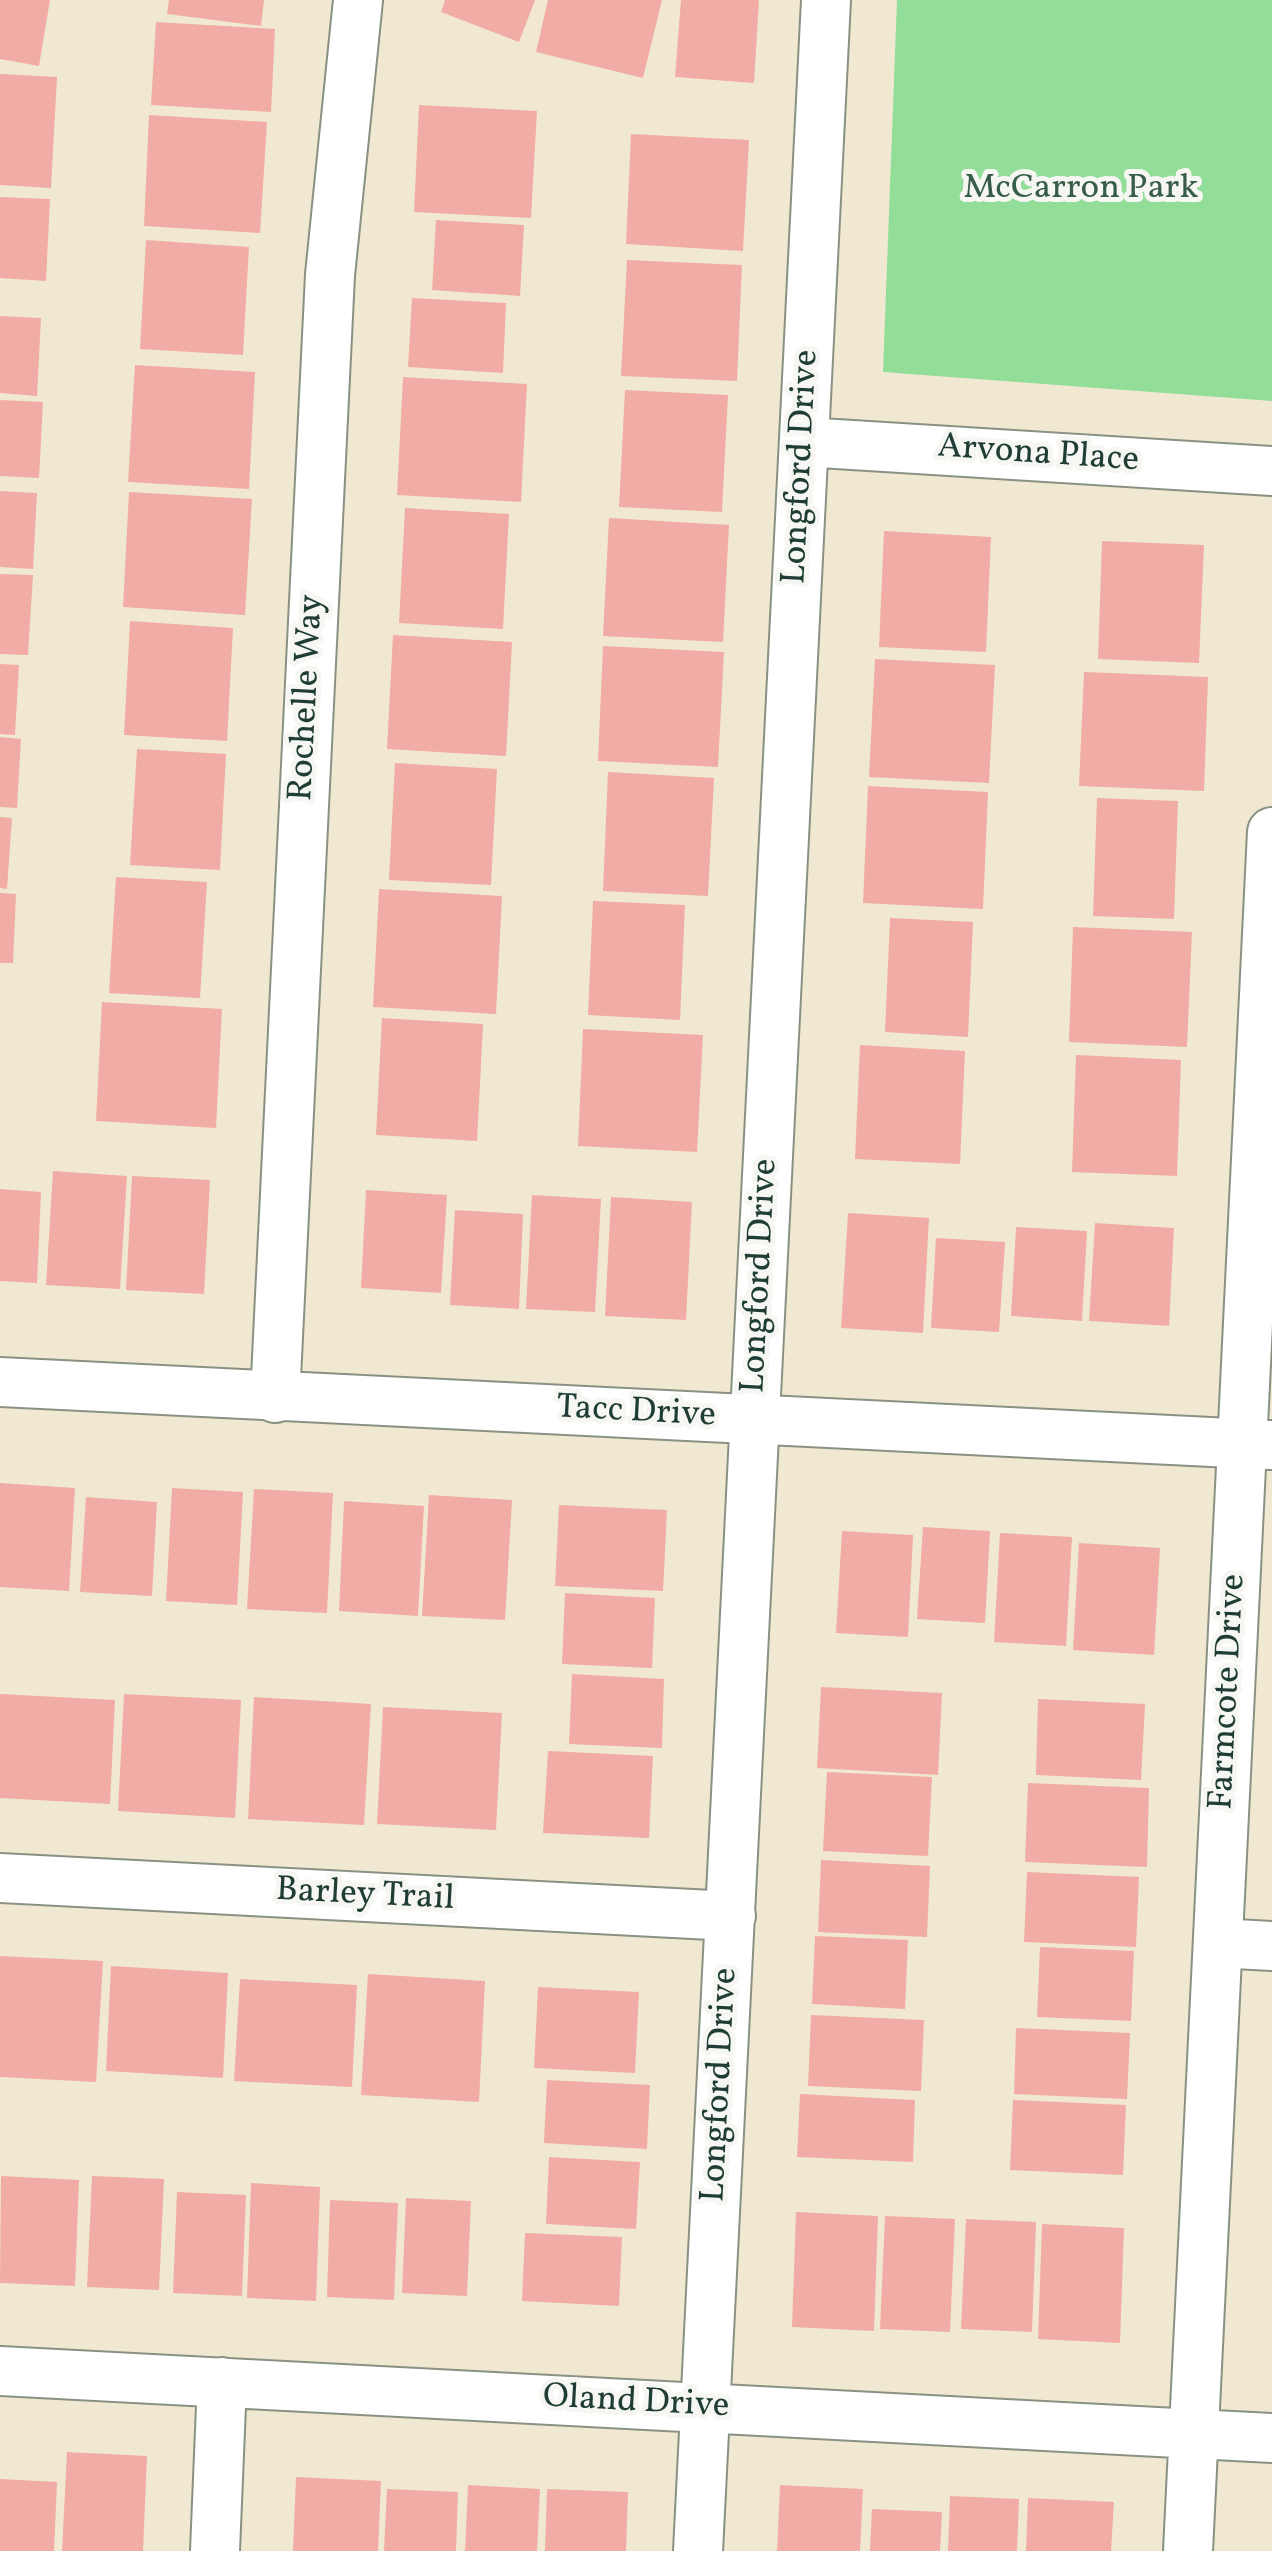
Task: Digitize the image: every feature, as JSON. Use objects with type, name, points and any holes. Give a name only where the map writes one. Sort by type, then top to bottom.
[{"type":"street","name":"Rochelle Way","points":[[275,1398],[330,274],[358,0]]},
{"type":"street","name":"Longford Drive","points":[[698,2551],[826,0]]},
{"type":"street","name":"Arvona Place","points":[[804,442],[1272,471]]},
{"type":"street","name":"Farmcote Drive","points":[[1188,2551],[1218,1943],[1257,1444],[1272,832]]},
{"type":"street","name":"Tacc Drive","points":[[0,1382],[1257,1444]]},
{"type":"street","name":"Barley Trail","points":[[0,1878],[730,1916]]},
{"type":"street","points":[[1218,1943],[1272,1946]]},
{"type":"street","name":"Oland Drive","points":[[0,2371],[1272,2438]]},
{"type":"street","points":[[214,2551],[222,2382]]},
{"type":"green space","name":"McCarron Park","points":[[897,0],[1272,0],[1272,401],[883,372]]},
{"type":"building","points":[[0,0],[50,0],[39,66],[0,59]]},
{"type":"building","points":[[169,0],[264,0],[261,26],[167,14]]},
{"type":"building","points":[[445,0],[535,0],[519,42],[441,12]]},
{"type":"building","points":[[548,0],[662,0],[643,78],[536,52]]},
{"type":"building","points":[[681,0],[759,0],[754,83],[675,77]]},
{"type":"building","points":[[156,22],[275,29],[271,112],[151,105]]},
{"type":"building","points":[[0,74],[57,77],[51,188],[0,185]]},
{"type":"building","points":[[419,105],[537,111],[531,218],[414,212]]},
{"type":"building","points":[[149,115],[267,122],[260,233],[144,226]]},
{"type":"building","points":[[631,134],[749,140],[743,251],[626,244]]},
{"type":"building","points":[[0,197],[50,199],[46,281],[0,278]]},
{"type":"building","points":[[436,220],[524,225],[520,296],[432,290]]},
{"type":"building","points":[[146,240],[249,247],[243,355],[140,349]]},
{"type":"building","points":[[627,260],[742,265],[737,381],[621,376]]},
{"type":"building","points":[[412,298],[506,303],[503,373],[408,367]]},
{"type":"building","points":[[0,316],[41,318],[37,396],[0,393]]},
{"type":"building","points":[[135,365],[255,372],[249,489],[128,482]]},
{"type":"building","points":[[403,377],[527,384],[521,502],[397,495]]},
{"type":"building","points":[[625,390],[728,395],[722,512],[619,507]]},
{"type":"building","points":[[0,400],[43,402],[39,478],[0,476]]},
{"type":"building","points":[[0,491],[37,493],[33,569],[0,567]]},
{"type":"building","points":[[129,492],[252,499],[245,615],[123,607]]},
{"type":"building","points":[[405,508],[509,514],[503,629],[399,623]]},
{"type":"building","points":[[609,518],[729,525],[723,642],[603,636]]},
{"type":"building","points":[[884,531],[991,537],[986,652],[879,647]]},
{"type":"building","points":[[1102,541],[1204,545],[1199,663],[1098,659]]},
{"type":"building","points":[[0,574],[33,575],[28,655],[0,654]]},
{"type":"building","points":[[130,621],[233,628],[227,741],[124,735]]},
{"type":"building","points":[[393,635],[512,642],[506,756],[387,749]]},
{"type":"building","points":[[603,646],[724,652],[718,767],[598,761]]},
{"type":"building","points":[[875,659],[995,665],[989,783],[869,777]]},
{"type":"building","points":[[0,664],[19,665],[15,735],[0,734]]},
{"type":"building","points":[[1084,672],[1208,677],[1204,791],[1079,786]]},
{"type":"building","points":[[0,737],[21,739],[17,808],[0,807]]},
{"type":"building","points":[[137,749],[226,754],[220,870],[130,865]]},
{"type":"building","points":[[395,763],[497,769],[491,885],[389,880]]},
{"type":"building","points":[[608,772],[714,778],[708,896],[603,891]]},
{"type":"building","points":[[868,786],[988,792],[983,909],[863,903]]},
{"type":"building","points":[[1097,798],[1178,801],[1174,919],[1093,916]]},
{"type":"building","points":[[0,817],[12,818],[7,889],[0,888]]},
{"type":"building","points":[[116,877],[207,882],[200,998],[109,993]]},
{"type":"building","points":[[379,889],[502,896],[496,1014],[373,1007]]},
{"type":"building","points":[[0,893],[16,894],[13,963],[0,963]]},
{"type":"building","points":[[593,901],[685,905],[680,1020],[588,1015]]},
{"type":"building","points":[[890,918],[973,922],[968,1037],[885,1032]]},
{"type":"building","points":[[1073,927],[1192,932],[1187,1047],[1069,1042]]},
{"type":"building","points":[[102,1002],[222,1009],[216,1128],[96,1121]]},
{"type":"building","points":[[382,1018],[483,1024],[477,1141],[376,1135]]},
{"type":"building","points":[[583,1029],[703,1035],[697,1152],[578,1146]]},
{"type":"building","points":[[860,1045],[965,1051],[960,1164],[855,1159]]},
{"type":"building","points":[[1076,1055],[1181,1060],[1177,1176],[1072,1172]]},
{"type":"building","points":[[53,1171],[127,1176],[120,1289],[46,1285]]},
{"type":"building","points":[[132,1176],[210,1180],[204,1294],[126,1290]]},
{"type":"building","points":[[0,1189],[41,1192],[37,1283],[0,1281]]},
{"type":"building","points":[[366,1190],[447,1195],[441,1293],[361,1288]]},
{"type":"building","points":[[532,1195],[601,1199],[595,1312],[526,1309]]},
{"type":"building","points":[[611,1197],[692,1202],[686,1320],[605,1316]]},
{"type":"building","points":[[455,1210],[523,1214],[519,1309],[450,1305]]},
{"type":"building","points":[[848,1213],[929,1218],[923,1333],[841,1328]]},
{"type":"building","points":[[1095,1223],[1174,1228],[1169,1326],[1089,1321]]},
{"type":"building","points":[[1016,1227],[1087,1231],[1082,1321],[1011,1316]]},
{"type":"building","points":[[936,1238],[1005,1242],[999,1332],[931,1328]]},
{"type":"building","points":[[0,1483],[75,1488],[69,1591],[0,1587]]},
{"type":"building","points":[[172,1488],[243,1492],[237,1605],[166,1601]]},
{"type":"building","points":[[254,1489],[333,1493],[327,1613],[247,1609]]},
{"type":"building","points":[[429,1495],[512,1500],[505,1620],[422,1616]]},
{"type":"building","points":[[86,1497],[157,1502],[152,1596],[80,1592]]},
{"type":"building","points":[[344,1501],[424,1506],[418,1616],[339,1611]]},
{"type":"building","points":[[559,1505],[667,1510],[663,1591],[555,1586]]},
{"type":"building","points":[[923,1527],[990,1531],[985,1623],[917,1619]]},
{"type":"building","points":[[842,1531],[913,1535],[908,1637],[836,1633]]},
{"type":"building","points":[[1000,1533],[1072,1537],[1066,1646],[994,1642]]},
{"type":"building","points":[[1079,1543],[1160,1548],[1154,1655],[1073,1650]]},
{"type":"building","points":[[565,1593],[655,1598],[652,1668],[562,1664]]},
{"type":"building","points":[[572,1674],[664,1679],[662,1748],[569,1744]]},
{"type":"building","points":[[821,1687],[942,1693],[938,1775],[817,1768]]},
{"type":"building","points":[[0,1694],[115,1700],[110,1804],[0,1798]]},
{"type":"building","points":[[124,1694],[241,1700],[235,1818],[118,1811]]},
{"type":"building","points":[[254,1697],[371,1704],[364,1825],[248,1819]]},
{"type":"building","points":[[1038,1699],[1145,1704],[1141,1780],[1036,1775]]},
{"type":"building","points":[[383,1707],[502,1713],[496,1830],[377,1824]]},
{"type":"building","points":[[548,1751],[653,1756],[649,1838],[543,1833]]},
{"type":"building","points":[[827,1772],[932,1777],[928,1856],[823,1851]]},
{"type":"building","points":[[1028,1783],[1149,1788],[1147,1867],[1025,1862]]},
{"type":"building","points":[[821,1860],[930,1866],[927,1937],[818,1932]]},
{"type":"building","points":[[1027,1872],[1139,1877],[1136,1947],[1024,1942]]},
{"type":"building","points":[[815,1936],[908,1940],[905,2009],[812,2004]]},
{"type":"building","points":[[1040,1947],[1134,1951],[1131,2021],[1037,2017]]},
{"type":"building","points":[[0,1956],[103,1961],[96,2082],[0,2077]]},
{"type":"building","points":[[111,1966],[228,1973],[223,2078],[106,2071]]},
{"type":"building","points":[[368,1974],[485,1981],[479,2102],[361,2095]]},
{"type":"building","points":[[240,1979],[357,1985],[352,2087],[234,2081]]},
{"type":"building","points":[[538,1987],[639,1992],[635,2073],[534,2068]]},
{"type":"building","points":[[811,2015],[924,2020],[921,2091],[808,2086]]},
{"type":"building","points":[[1016,2028],[1130,2033],[1127,2099],[1014,2094]]},
{"type":"building","points":[[547,2080],[650,2085],[647,2149],[544,2143]]},
{"type":"building","points":[[800,2094],[915,2100],[913,2162],[797,2157]]},
{"type":"building","points":[[1013,2100],[1126,2105],[1123,2175],[1010,2170]]},
{"type":"building","points":[[549,2157],[640,2162],[636,2229],[546,2224]]},
{"type":"building","points":[[1,2176],[79,2180],[75,2286],[0,2283]]},
{"type":"building","points":[[92,2176],[164,2179],[159,2290],[87,2287]]},
{"type":"building","points":[[251,2183],[320,2187],[316,2301],[247,2298]]},
{"type":"building","points":[[177,2192],[246,2195],[242,2296],[173,2293]]},
{"type":"building","points":[[406,2198],[471,2201],[467,2296],[402,2293]]},
{"type":"building","points":[[330,2200],[398,2203],[394,2300],[327,2297]]},
{"type":"building","points":[[796,2212],[878,2216],[874,2331],[792,2327]]},
{"type":"building","points":[[885,2216],[955,2219],[950,2332],[880,2329]]},
{"type":"building","points":[[966,2219],[1036,2222],[1032,2332],[961,2329]]},
{"type":"building","points":[[1042,2224],[1124,2228],[1120,2343],[1038,2339]]},
{"type":"building","points":[[525,2233],[622,2237],[619,2306],[522,2301]]},
{"type":"building","points":[[67,2452],[147,2456],[143,2551],[62,2551]]},
{"type":"building","points":[[296,2477],[381,2481],[378,2551],[293,2551]]},
{"type":"building","points":[[0,2479],[57,2482],[54,2551],[0,2551]]},
{"type":"building","points":[[468,2485],[540,2489],[537,2551],[465,2551]]},
{"type":"building","points":[[780,2485],[863,2489],[860,2551],[777,2551]]},
{"type":"building","points":[[387,2489],[458,2492],[456,2551],[384,2551]]},
{"type":"building","points":[[547,2489],[628,2492],[626,2551],[545,2551]]},
{"type":"building","points":[[950,2496],[1019,2499],[1017,2551],[948,2551]]},
{"type":"building","points":[[1028,2498],[1114,2502],[1111,2551],[1026,2551]]},
{"type":"building","points":[[872,2509],[942,2512],[940,2551],[870,2551]]}]
